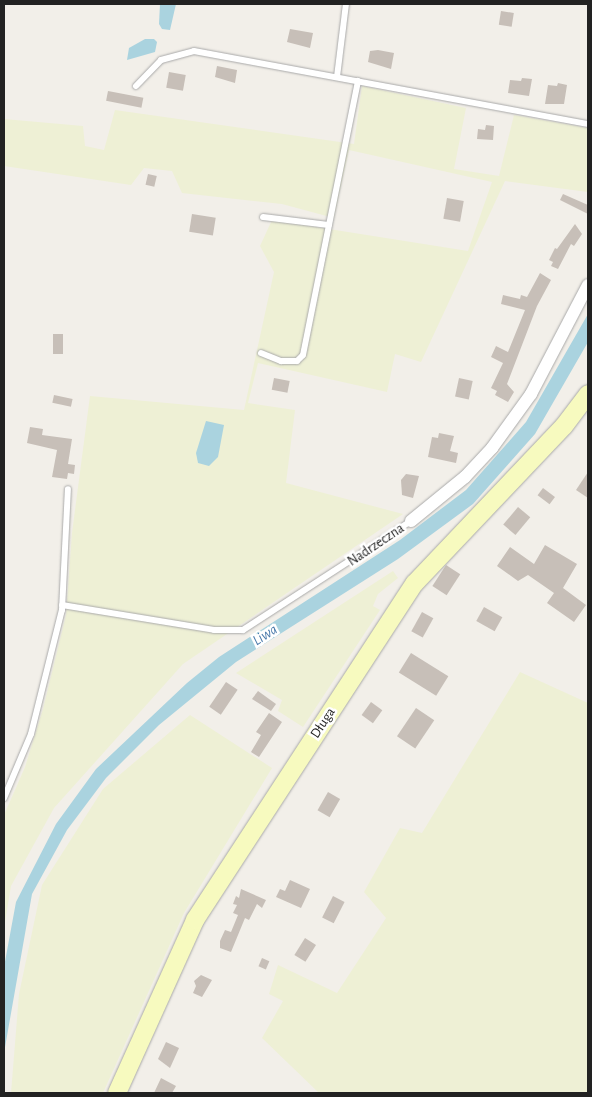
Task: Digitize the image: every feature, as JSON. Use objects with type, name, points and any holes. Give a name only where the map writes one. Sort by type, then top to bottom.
[{"type":"street","name":"Nadrzeczna","points":[[412,521],[465,477],[492,448],[531,394],[588,285]]},
{"type":"street","name":"Długa","points":[[117,1093],[195,920],[415,583],[564,426],[588,394]]},
{"type":"lane","points":[[337,77],[346,4]]},
{"type":"lane","points":[[136,86],[161,60],[194,51],[588,124]]},
{"type":"lane","points":[[262,353],[281,360],[297,361],[303,355],[358,81]]},
{"type":"lane","points":[[263,217],[329,225]]},
{"type":"lane","points":[[4,798],[31,734],[62,605],[68,489]]},
{"type":"lane","name":"Nadrzeczna","points":[[62,605],[214,630],[243,630],[412,521]]},
{"type":"green space","points":[[362,86],[466,108],[454,169],[499,176],[514,115],[588,128],[588,192],[505,181],[421,362],[395,354],[387,392],[258,363],[248,403],[295,410],[286,483],[403,514],[183,664],[54,808],[11,886],[4,928],[4,815],[25,767],[43,709],[66,615],[72,533],[90,396],[244,410],[274,272],[260,246],[272,220],[468,251],[492,182],[349,150],[334,218],[282,204],[182,193],[172,171],[144,168],[131,185],[4,166],[4,119],[83,126],[85,146],[104,150],[115,110],[354,144]]},
{"type":"green space","points":[[393,571],[398,578],[378,594],[373,606],[380,610],[303,727],[278,711],[282,700],[236,673]]},
{"type":"green space","points":[[520,672],[588,703],[588,1093],[319,1093],[262,1038],[283,1001],[269,994],[278,965],[337,993],[386,918],[364,892],[400,828],[422,833]]},
{"type":"green space","points":[[190,715],[272,768],[184,913],[103,1093],[11,1093],[19,994],[42,885],[103,789]]},
{"type":"water","points":[[160,4],[176,4],[170,30],[162,29],[159,24]]},
{"type":"water","points":[[145,39],[154,39],[157,42],[155,52],[127,60],[129,48]]},
{"type":"water","name":"Liwa","points":[[588,314],[588,342],[535,434],[473,504],[398,559],[236,662],[159,725],[106,778],[67,830],[32,894],[4,1053],[4,967],[16,902],[56,824],[96,769],[187,683],[219,657],[400,540],[466,490],[526,422]]},
{"type":"water","points":[[206,421],[224,425],[218,457],[209,466],[198,463],[196,453]]},
{"type":"building","points":[[501,11],[514,13],[512,27],[499,25]]},
{"type":"building","points":[[290,29],[313,33],[310,48],[287,42]]},
{"type":"building","points":[[378,50],[394,53],[391,69],[368,62],[370,51]]},
{"type":"building","points":[[217,66],[237,70],[235,83],[215,77]]},
{"type":"building","points":[[169,72],[186,75],[183,91],[166,88]]},
{"type":"building","points":[[522,78],[532,79],[529,96],[508,93],[510,80],[521,81]]},
{"type":"building","points":[[558,83],[567,85],[564,104],[545,104],[548,85],[557,86]]},
{"type":"building","points":[[108,91],[143,98],[141,108],[106,101]]},
{"type":"building","points":[[486,125],[494,126],[493,140],[477,139],[478,129],[485,130]]},
{"type":"building","points":[[148,174],[157,176],[154,187],[146,185]]},
{"type":"building","points":[[563,194],[588,205],[588,214],[560,200]]},
{"type":"building","points":[[447,198],[464,201],[460,222],[443,219]]},
{"type":"building","points":[[192,214],[216,218],[213,236],[189,232]]},
{"type":"building","points":[[575,224],[582,234],[574,246],[571,244],[558,269],[551,266],[553,262],[549,260],[555,248],[557,249]]},
{"type":"building","points":[[540,273],[551,280],[537,306],[507,384],[514,392],[508,402],[495,395],[497,391],[491,388],[503,363],[491,357],[496,346],[508,352],[525,310],[501,304],[503,295],[520,299],[521,295],[527,297]]},
{"type":"building","points":[[53,334],[63,334],[63,354],[53,354]]},
{"type":"building","points":[[274,378],[290,381],[287,393],[272,390]]},
{"type":"building","points":[[459,378],[473,381],[469,399],[455,397]]},
{"type":"building","points":[[54,395],[73,399],[71,407],[52,403]]},
{"type":"building","points":[[30,427],[43,429],[42,435],[72,439],[68,464],[75,465],[74,474],[68,473],[67,479],[52,477],[57,450],[27,443]]},
{"type":"building","points":[[439,433],[454,436],[450,451],[458,453],[456,463],[428,457],[432,437],[438,438]]},
{"type":"building","points":[[588,472],[588,498],[576,490]]},
{"type":"building","points":[[406,474],[419,476],[413,498],[402,495],[401,480]]},
{"type":"building","points":[[543,488],[555,497],[550,504],[538,495]]},
{"type":"building","points":[[518,507],[530,517],[515,535],[503,525]]},
{"type":"building","points":[[545,545],[577,564],[563,588],[586,605],[574,622],[547,603],[554,593],[528,575],[518,581],[497,566],[510,547],[534,564]]},
{"type":"building","points":[[446,565],[460,574],[447,595],[432,586]]},
{"type":"building","points":[[484,607],[502,617],[495,631],[476,621]]},
{"type":"building","points":[[422,612],[433,618],[423,638],[411,631]]},
{"type":"building","points":[[411,653],[448,676],[436,696],[399,673]]},
{"type":"building","points":[[226,682],[238,690],[221,715],[209,707]]},
{"type":"building","points":[[258,691],[276,704],[271,711],[252,699]]},
{"type":"building","points":[[371,702],[382,710],[373,723],[362,715]]},
{"type":"building","points":[[416,708],[434,720],[415,748],[397,736]]},
{"type":"building","points":[[269,713],[282,722],[259,757],[251,752],[261,735],[256,732]]},
{"type":"building","points":[[328,792],[340,799],[330,817],[318,810]]},
{"type":"building","points":[[290,880],[310,889],[301,908],[276,897],[280,889],[285,891]]},
{"type":"building","points":[[241,889],[266,900],[262,908],[257,904],[249,920],[245,918],[231,952],[220,948],[220,941],[225,930],[231,932],[238,915],[233,913],[237,905],[233,904],[236,896],[239,898]]},
{"type":"building","points":[[333,896],[345,902],[334,923],[322,917]]},
{"type":"building","points":[[305,938],[316,945],[305,962],[294,955]]},
{"type":"building","points":[[262,958],[269,961],[266,969],[258,966]]},
{"type":"building","points":[[201,975],[212,980],[202,997],[193,993],[196,986],[194,981]]},
{"type":"building","points":[[166,1042],[179,1048],[170,1068],[158,1059]]},
{"type":"building","points":[[161,1078],[176,1086],[172,1093],[154,1093]]}]
